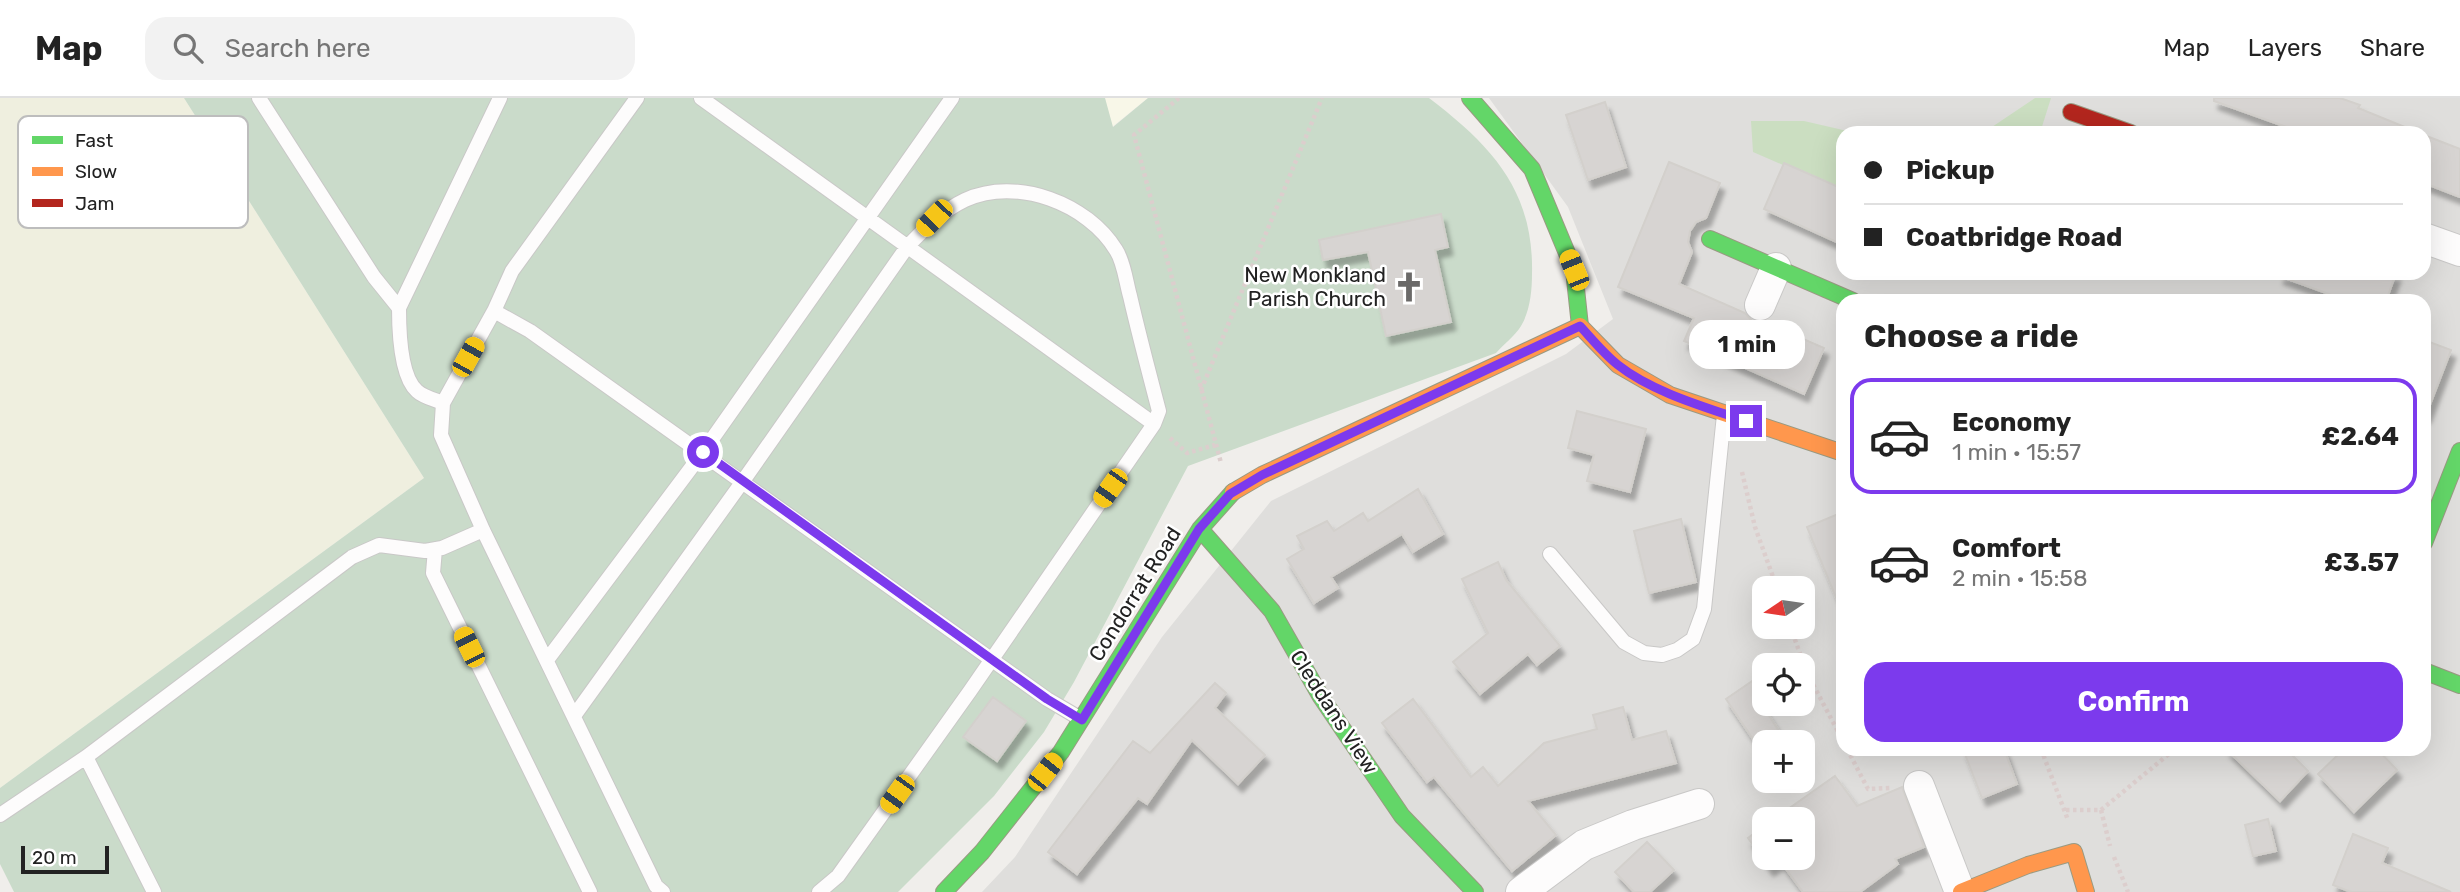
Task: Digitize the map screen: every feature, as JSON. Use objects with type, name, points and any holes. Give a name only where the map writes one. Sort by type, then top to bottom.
[{"type":"main road","points":[[1470,98],[1532,169],[1574,270],[1580,326],[1618,365],[1670,395],[1836,451]]},
{"type":"main road","points":[[2071,112],[2111,126]]},
{"type":"main road","points":[[1710,239],[1837,294]]},
{"type":"main road","name":"Condorrat Road","points":[[944,892],[982,852],[1061,752],[1199,529],[1230,494],[1262,475],[1580,326]]},
{"type":"main road","points":[[2431,525],[2460,451]]},
{"type":"main road","name":"Cleddans View","points":[[1199,529],[1272,611],[1321,698],[1402,816],[1475,892]]},
{"type":"main road","points":[[2431,674],[2460,685]]},
{"type":"main road","points":[[1961,892],[2028,865],[2074,852],[2086,892]]},
{"type":"street","points":[[2431,241],[2460,251]]},
{"type":"street","points":[[1760,305],[1776,268]]},
{"type":"street","points":[[1919,786],[1961,892]]},
{"type":"street","points":[[1521,892],[1584,845],[1633,825],[1699,804]]},
{"type":"lane","points":[[259,98],[374,276],[399,309]]},
{"type":"lane","points":[[637,98],[513,271],[443,403],[441,435],[483,530],[656,886],[663,892]]},
{"type":"lane","points":[[701,98],[1154,424]]},
{"type":"lane","points":[[547,660],[703,452],[952,98]]},
{"type":"lane","points":[[443,403],[417,391],[405,368],[399,342],[399,309],[498,100]]},
{"type":"lane","points":[[574,716],[907,247],[934,218],[968,199],[994,193],[1026,191],[1051,198],[1078,212],[1101,230],[1118,252],[1159,411],[1154,424],[992,659],[838,876],[819,892]]},
{"type":"lane","points":[[494,311],[530,331],[1047,699],[1082,720]]},
{"type":"lane","points":[[1550,554],[1624,642],[1644,653],[1662,655],[1677,650],[1693,639],[1704,608],[1724,414]]},
{"type":"lane","points":[[0,815],[86,757],[352,557],[379,545],[425,551],[435,549],[459,542],[483,530]]},
{"type":"lane","points":[[435,549],[433,573],[590,892]]},
{"type":"lane","points":[[86,757],[154,892]]},
{"type":"path","points":[[1179,98],[1134,135],[1200,391],[1230,494]]},
{"type":"path","points":[[1200,391],[1322,98]]},
{"type":"path","points":[[1154,424],[1188,453],[1215,445]]},
{"type":"path","points":[[1739,460],[1755,527],[1773,576]]},
{"type":"path","points":[[1795,639],[1807,673],[1836,728]]},
{"type":"path","points":[[1851,756],[1868,789],[1919,786]]},
{"type":"path","points":[[2044,756],[2066,810],[2074,852]]},
{"type":"path","points":[[2066,810],[2101,810],[2167,756]]},
{"type":"path","points":[[2101,810],[2112,853],[2128,892]]},
{"type":"shaded area","points":[[1105,98],[1148,98],[1112,127]]},
{"type":"shaded area","points":[[1489,98],[2460,98],[2460,892],[982,892],[1015,857],[1162,637],[1271,501],[1566,354],[1613,319],[1568,207]]},
{"type":"green space","points":[[0,98],[184,98],[195,116],[18,116],[18,228],[248,228],[248,199],[424,478],[0,788]]},
{"type":"green space","points":[[184,98],[1105,98],[1113,127],[1148,98],[1429,98],[1490,153],[1517,194],[1526,218],[1531,245],[1531,294],[1527,314],[1521,326],[1496,353],[1188,466],[1074,682],[1044,732],[994,796],[898,892],[14,892],[0,864],[0,788],[424,478],[248,199],[248,116],[195,116]]},
{"type":"green space","points":[[2035,98],[2051,98],[2042,126],[1993,126]]},
{"type":"green space","points":[[1751,121],[1804,121],[1836,128],[1836,188],[1753,152]]},
{"type":"building","points":[[2214,98],[2340,98],[2402,126],[2284,126],[2214,101]]},
{"type":"building","points":[[1605,102],[1626,167],[1588,180],[1566,115]]},
{"type":"building","points":[[2431,138],[2460,149],[2460,197],[2431,186]]},
{"type":"building","points":[[1669,162],[1720,183],[1706,218],[1696,222],[1690,231],[1688,242],[1692,252],[1679,284],[1745,313],[1752,321],[1764,322],[1824,348],[1804,394],[1684,341],[1694,318],[1618,287]]},
{"type":"building","points":[[1784,163],[1836,186],[1836,242],[1764,209]]},
{"type":"building","name":"New Monkland Parish Church","points":[[1441,214],[1448,247],[1435,250],[1451,322],[1386,336],[1368,252],[1323,260],[1319,240]]},
{"type":"building","points":[[2290,280],[2394,280],[2388,294],[2329,294]]},
{"type":"building","points":[[2431,343],[2451,350],[2431,402]]},
{"type":"building","points":[[1577,411],[1646,429],[1630,492],[1587,481],[1594,455],[1568,448]]},
{"type":"building","points":[[1418,489],[1443,534],[1413,552],[1402,534],[1331,577],[1338,588],[1314,603],[1287,559],[1304,549],[1297,536],[1327,521],[1334,531],[1363,513],[1368,521]]},
{"type":"building","points":[[1836,515],[1836,597],[1807,527]]},
{"type":"building","points":[[1681,519],[1696,582],[1649,593],[1634,531]]},
{"type":"building","points":[[1498,562],[1506,580],[1560,646],[1537,665],[1528,654],[1480,694],[1453,662],[1488,633],[1462,579]]},
{"type":"building","points":[[1752,681],[1752,716],[1769,716],[1778,730],[1752,730],[1752,738],[1726,699]]},
{"type":"building","points":[[1215,683],[1226,693],[1215,708],[1265,755],[1238,784],[1192,740],[1147,804],[1138,798],[1077,874],[1048,852],[1133,741],[1150,753]]},
{"type":"building","points":[[993,697],[1026,721],[997,761],[963,737]]},
{"type":"building","points":[[1413,699],[1471,777],[1483,767],[1498,786],[1544,743],[1597,729],[1593,715],[1623,707],[1632,740],[1666,731],[1676,763],[1528,801],[1556,835],[1512,871],[1434,777],[1427,782],[1382,723]]},
{"type":"building","points":[[1966,756],[2007,756],[2017,784],[1982,798]]},
{"type":"building","points":[[2233,756],[2293,756],[2308,771],[2280,801]]},
{"type":"building","points":[[2337,756],[2384,756],[2397,770],[2354,812],[2318,774]]},
{"type":"building","points":[[1835,776],[1857,806],[1902,787],[1924,847],[1895,859],[1898,864],[1860,892],[1803,892],[1787,870],[1815,870],[1815,807],[1791,807],[1815,793],[1815,790]]},
{"type":"building","points":[[2268,819],[2276,851],[2253,856],[2245,825]]},
{"type":"building","points":[[2353,834],[2388,848],[2382,863],[2451,892],[2351,892],[2333,885]]},
{"type":"building","points":[[1647,842],[1674,870],[1650,892],[1634,892],[1615,872]]},
{"type":"traffic: fast","points":[[1470,98],[1532,169],[1574,270],[1580,326]]},
{"type":"traffic: fast","points":[[1710,239],[1837,294]]},
{"type":"traffic: fast","points":[[2431,525],[2460,451]]},
{"type":"traffic: fast","points":[[944,892],[982,852],[1061,752],[1200,529],[1233,492]]},
{"type":"traffic: fast","points":[[1200,529],[1272,611],[1321,697],[1402,816],[1475,892]]},
{"type":"traffic: fast","points":[[2431,674],[2460,685]]},
{"type":"traffic: slow","points":[[1580,326],[1618,365],[1670,395],[1836,451]]},
{"type":"traffic: slow","points":[[1233,492],[1262,475],[1580,326]]},
{"type":"traffic: slow","points":[[1961,892],[2028,865],[2074,852],[2086,892]]},
{"type":"traffic: jam","points":[[2071,112],[2111,126]]},
{"type":"place","name":"New Monkland Parish Church","points":[[1409,287]]},
{"type":"route","points":[[703,452],[1047,699],[1082,720],[1199,529],[1230,494],[1262,475],[1580,326],[1618,365],[1670,395],[1746,421]]}]
